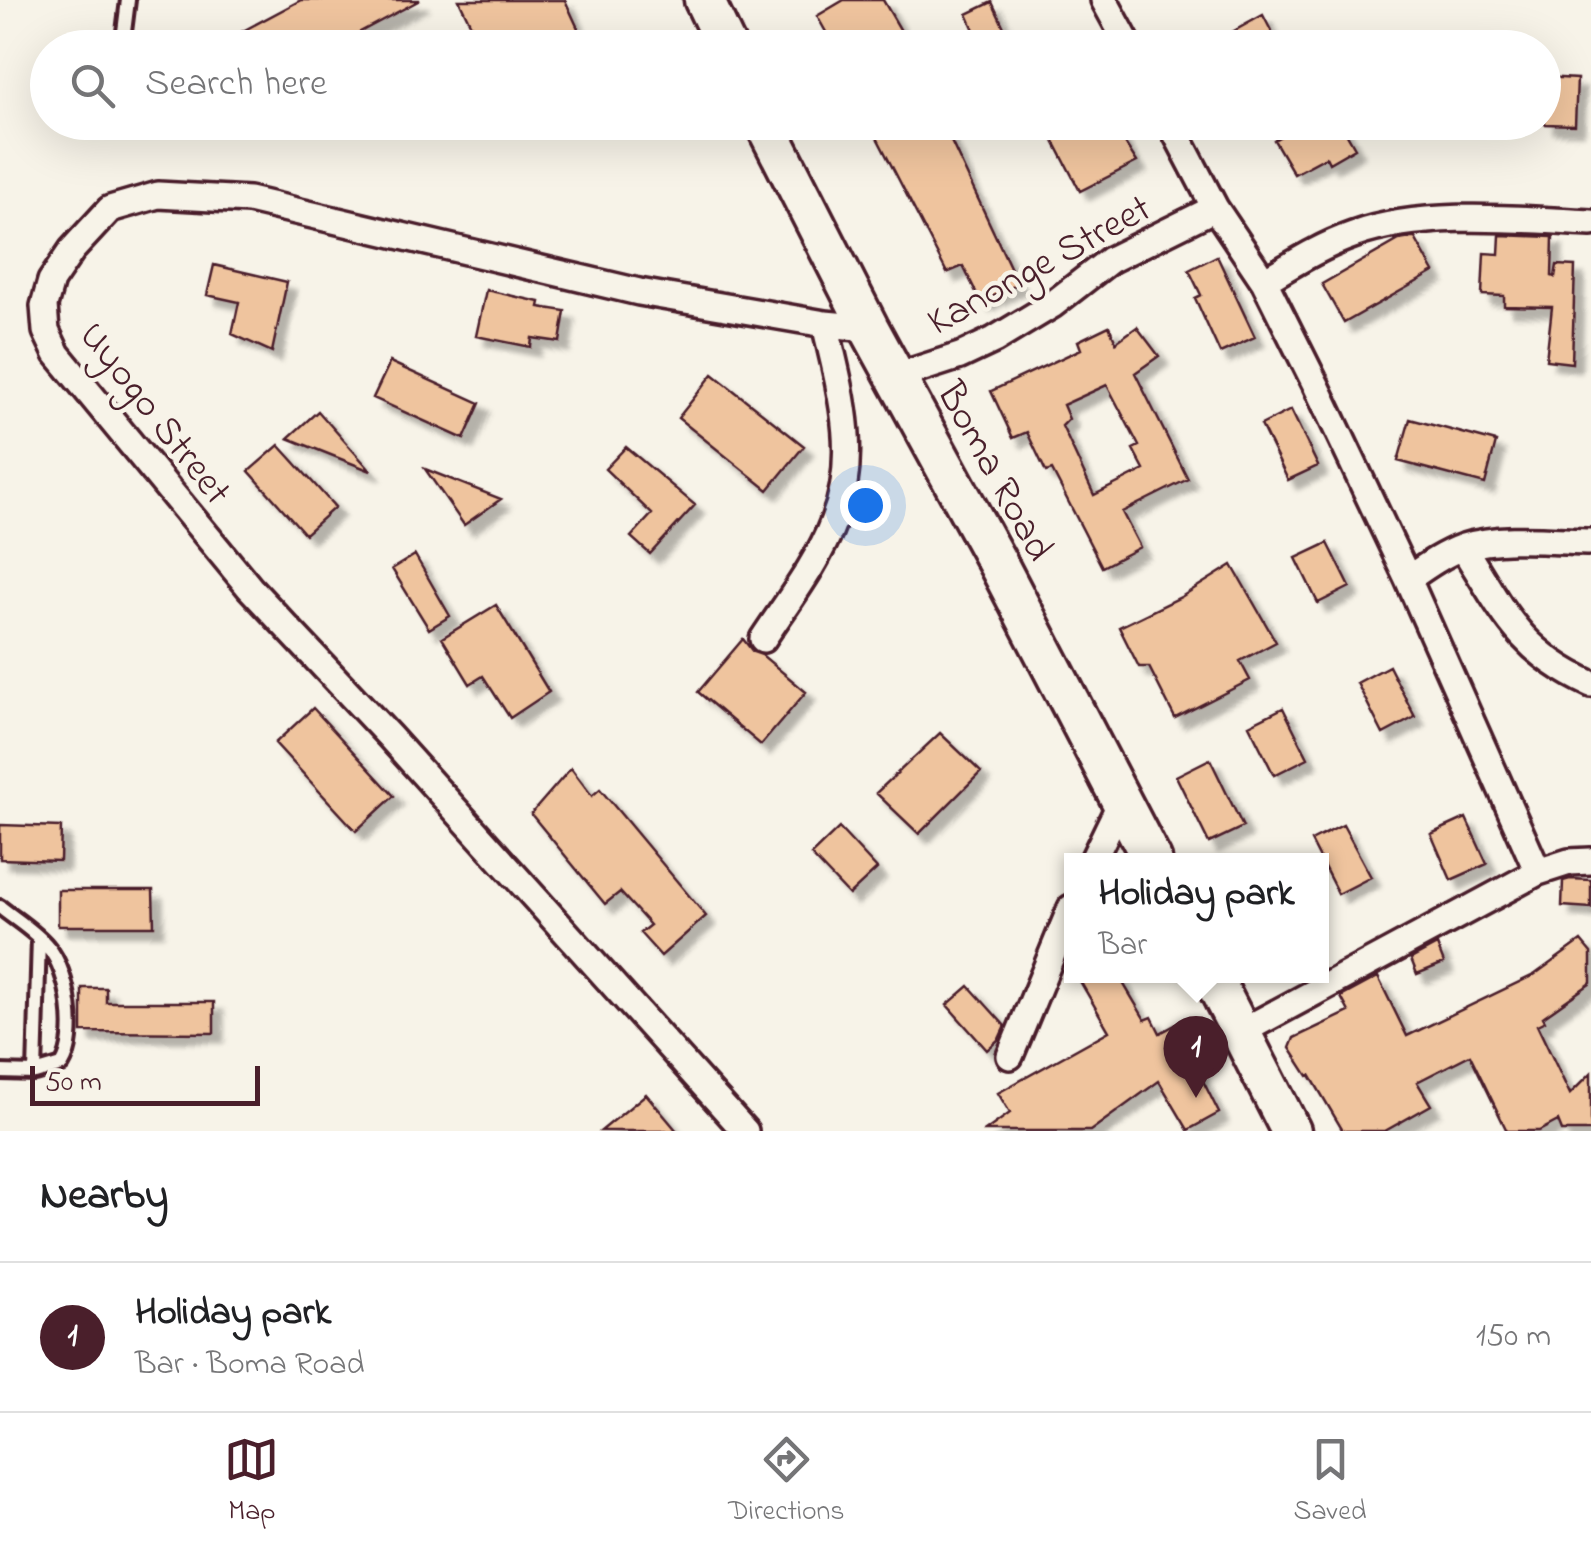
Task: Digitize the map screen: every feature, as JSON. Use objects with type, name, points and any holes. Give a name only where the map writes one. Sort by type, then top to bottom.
[{"type":"main road","points":[[704,0],[718,30]]},
{"type":"main road","name":"Boma Road","points":[[773,140],[1148,853]]},
{"type":"main road","points":[[1216,983],[1285,1129]]},
{"type":"street","points":[[1104,0],[1120,30]]},
{"type":"street","points":[[1179,140],[1215,208],[1264,281],[1408,579],[1538,872]]},
{"type":"street","name":"Uyogo Street","points":[[745,1131],[389,736],[250,588],[57,354],[46,330],[44,306],[52,281],[72,250],[110,210],[158,195],[250,200],[622,289],[869,328]]},
{"type":"street","name":"Kanonge Street","points":[[896,377],[994,340],[1052,305],[1110,260],[1215,208]]},
{"type":"street","points":[[1264,281],[1311,252],[1400,224],[1448,220],[1591,223]]},
{"type":"street","points":[[763,639],[834,521],[844,488],[848,456],[843,402],[826,324]]},
{"type":"street","points":[[1408,579],[1463,547],[1495,542],[1591,542]]},
{"type":"street","points":[[1463,547],[1533,650],[1561,670],[1591,684]]},
{"type":"street","points":[[1096,853],[1121,802]]},
{"type":"street","points":[[1241,1032],[1538,872],[1570,862],[1591,861]]},
{"type":"street","points":[[1010,1056],[1064,925]]},
{"type":"lane","points":[[124,30],[128,0]]},
{"type":"lane","points":[[0,907],[39,938],[60,966],[71,1043],[62,1065],[35,1073],[0,1072]]},
{"type":"lane","points":[[35,1073],[39,938]]},
{"type":"building","points":[[301,0],[420,0],[364,30],[245,30]]},
{"type":"building","points":[[459,0],[565,0],[579,30],[473,30]]},
{"type":"building","points":[[844,0],[883,0],[900,30],[825,30],[817,16]]},
{"type":"building","points":[[992,2],[1005,30],[974,30],[967,14]]},
{"type":"building","points":[[1263,15],[1271,30],[1236,30]]},
{"type":"building","points":[[1561,78],[1577,79],[1575,125],[1561,125]]},
{"type":"building","points":[[878,140],[950,140],[1018,284],[981,302],[963,266],[947,273]]},
{"type":"building","points":[[1053,140],[1123,140],[1137,162],[1080,191]]},
{"type":"building","points":[[1274,140],[1350,140],[1355,148],[1329,163],[1326,157],[1294,174]]},
{"type":"building","points":[[1500,235],[1553,237],[1552,276],[1555,277],[1557,265],[1575,266],[1572,363],[1546,360],[1552,307],[1504,306],[1504,296],[1482,295],[1484,253],[1499,254]]},
{"type":"building","points":[[1415,238],[1434,272],[1344,323],[1322,284],[1399,240]]},
{"type":"building","points":[[1217,256],[1255,337],[1220,353],[1195,298],[1201,295],[1189,270]]},
{"type":"building","points":[[214,265],[287,282],[272,352],[232,334],[239,302],[207,295]]},
{"type":"building","points":[[486,290],[565,311],[560,342],[532,338],[531,347],[476,336]]},
{"type":"building","points":[[1109,326],[1116,342],[1137,327],[1159,356],[1135,373],[1188,479],[1122,512],[1140,547],[1102,567],[1052,470],[1046,472],[1027,432],[1013,438],[991,391],[1081,349],[1078,341]],"holes":[[[1107,385],[1139,446],[1133,449],[1144,470],[1094,495],[1062,426],[1069,419],[1063,405]]]},
{"type":"building","points":[[390,362],[480,403],[464,439],[373,398]]},
{"type":"building","points":[[713,374],[804,446],[768,490],[678,418]]},
{"type":"building","points":[[1291,410],[1318,466],[1288,480],[1261,425]]},
{"type":"building","points":[[318,411],[333,428],[371,471],[288,438]]},
{"type":"building","points":[[1410,419],[1496,442],[1485,484],[1398,461]]},
{"type":"building","points":[[279,445],[335,507],[305,534],[249,471]]},
{"type":"building","points":[[626,447],[695,505],[650,554],[631,537],[652,514],[605,469]]},
{"type":"building","points":[[425,469],[501,499],[464,525]]},
{"type":"building","points":[[1328,543],[1350,587],[1318,603],[1296,558]]},
{"type":"building","points":[[415,555],[450,616],[429,629],[392,569]]},
{"type":"building","points":[[1232,565],[1276,642],[1240,661],[1250,680],[1175,718],[1149,667],[1139,667],[1119,627],[1181,597]]},
{"type":"building","points":[[496,605],[549,692],[510,718],[483,676],[470,684],[442,638]]},
{"type":"building","points":[[743,639],[753,652],[762,655],[806,692],[761,745],[698,692]]},
{"type":"building","points":[[1389,666],[1415,717],[1383,734],[1357,683]]},
{"type":"building","points":[[313,708],[394,796],[356,831],[275,743]]},
{"type":"building","points":[[1283,708],[1308,758],[1274,775],[1249,725]]},
{"type":"building","points":[[940,733],[981,772],[919,834],[876,793]]},
{"type":"building","points":[[1210,759],[1243,827],[1209,843],[1176,776]]},
{"type":"building","points":[[571,768],[592,796],[600,789],[706,916],[661,956],[640,933],[650,925],[620,892],[605,904],[531,814]]},
{"type":"building","points":[[1466,818],[1487,864],[1451,880],[1431,834]]},
{"type":"building","points":[[0,825],[61,827],[60,861],[0,859]]},
{"type":"building","points":[[1343,825],[1371,877],[1338,894],[1329,876],[1329,853],[1317,853],[1311,841]]},
{"type":"building","points":[[839,828],[877,869],[849,895],[811,855]]},
{"type":"building","points":[[1591,880],[1591,908],[1562,906],[1563,881]]},
{"type":"building","points":[[58,890],[153,890],[154,926],[58,926]]},
{"type":"building","points":[[1581,941],[1591,953],[1591,983],[1537,1025],[1570,1094],[1591,1073],[1591,1131],[1562,1131],[1558,1121],[1539,1131],[1507,1131],[1470,1055],[1417,1082],[1431,1105],[1385,1131],[1343,1131],[1290,1048],[1294,1038],[1349,1012],[1341,997],[1378,977],[1407,1036],[1534,975]]},
{"type":"building","points":[[1437,945],[1444,963],[1417,974],[1411,959]]},
{"type":"building","points":[[1081,983],[1123,983],[1145,1020],[1152,1017],[1160,1033],[1175,1025],[1219,1113],[1188,1130],[1159,1081],[1090,1131],[985,1131],[1010,1113],[998,1093],[1109,1031]]},
{"type":"building","points":[[969,986],[1005,1026],[987,1050],[947,1005]]},
{"type":"building","points":[[82,988],[106,988],[106,1002],[214,1002],[214,1033],[82,1032]]},
{"type":"building","points":[[646,1094],[677,1131],[601,1131]]},
{"type":"place","name":"Holiday park","points":[[1196,1098]]}]
